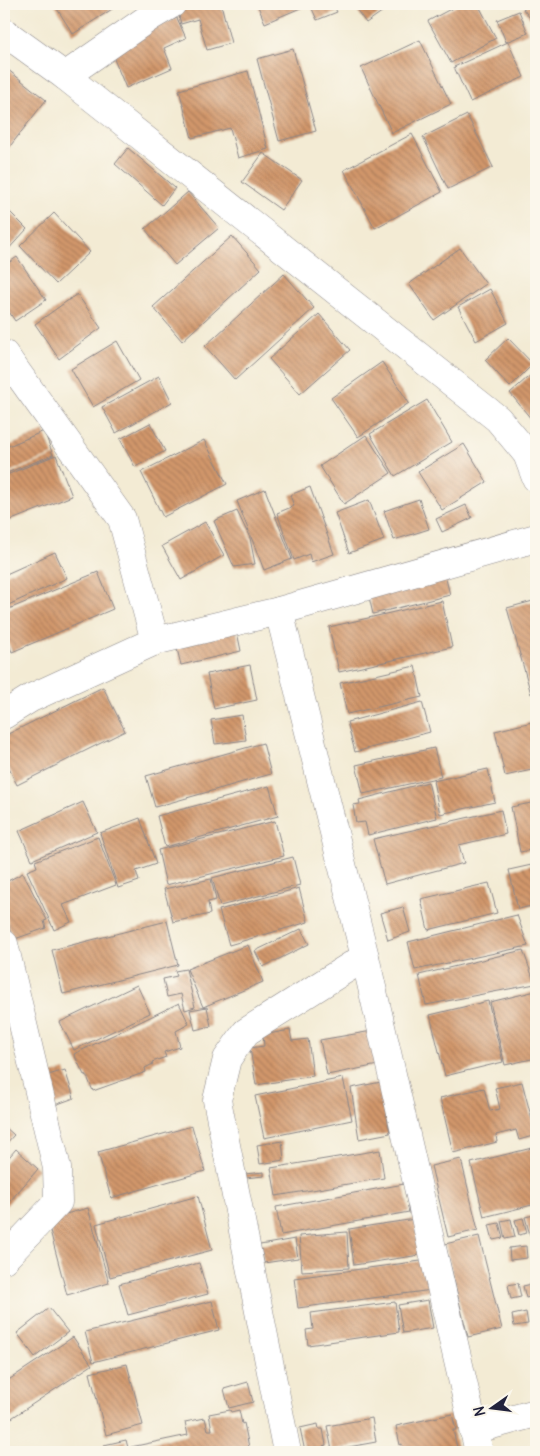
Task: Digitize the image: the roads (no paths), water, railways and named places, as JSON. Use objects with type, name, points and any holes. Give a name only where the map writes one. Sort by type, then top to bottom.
[{"type":"street","points":[[65,76],[172,4]]},
{"type":"street","points":[[4,32],[65,76],[498,419],[527,454],[536,478]]},
{"type":"street","points":[[4,354],[122,519],[155,641]]},
{"type":"street","points":[[4,716],[31,698],[155,641],[279,611],[536,538]]},
{"type":"street","points":[[279,611],[365,957],[476,1441],[536,1413]]},
{"type":"street","points":[[4,944],[57,1168],[58,1202],[4,1259]]},
{"type":"street","points":[[287,1452],[217,1100],[227,1059],[246,1032],[365,957]]}]
